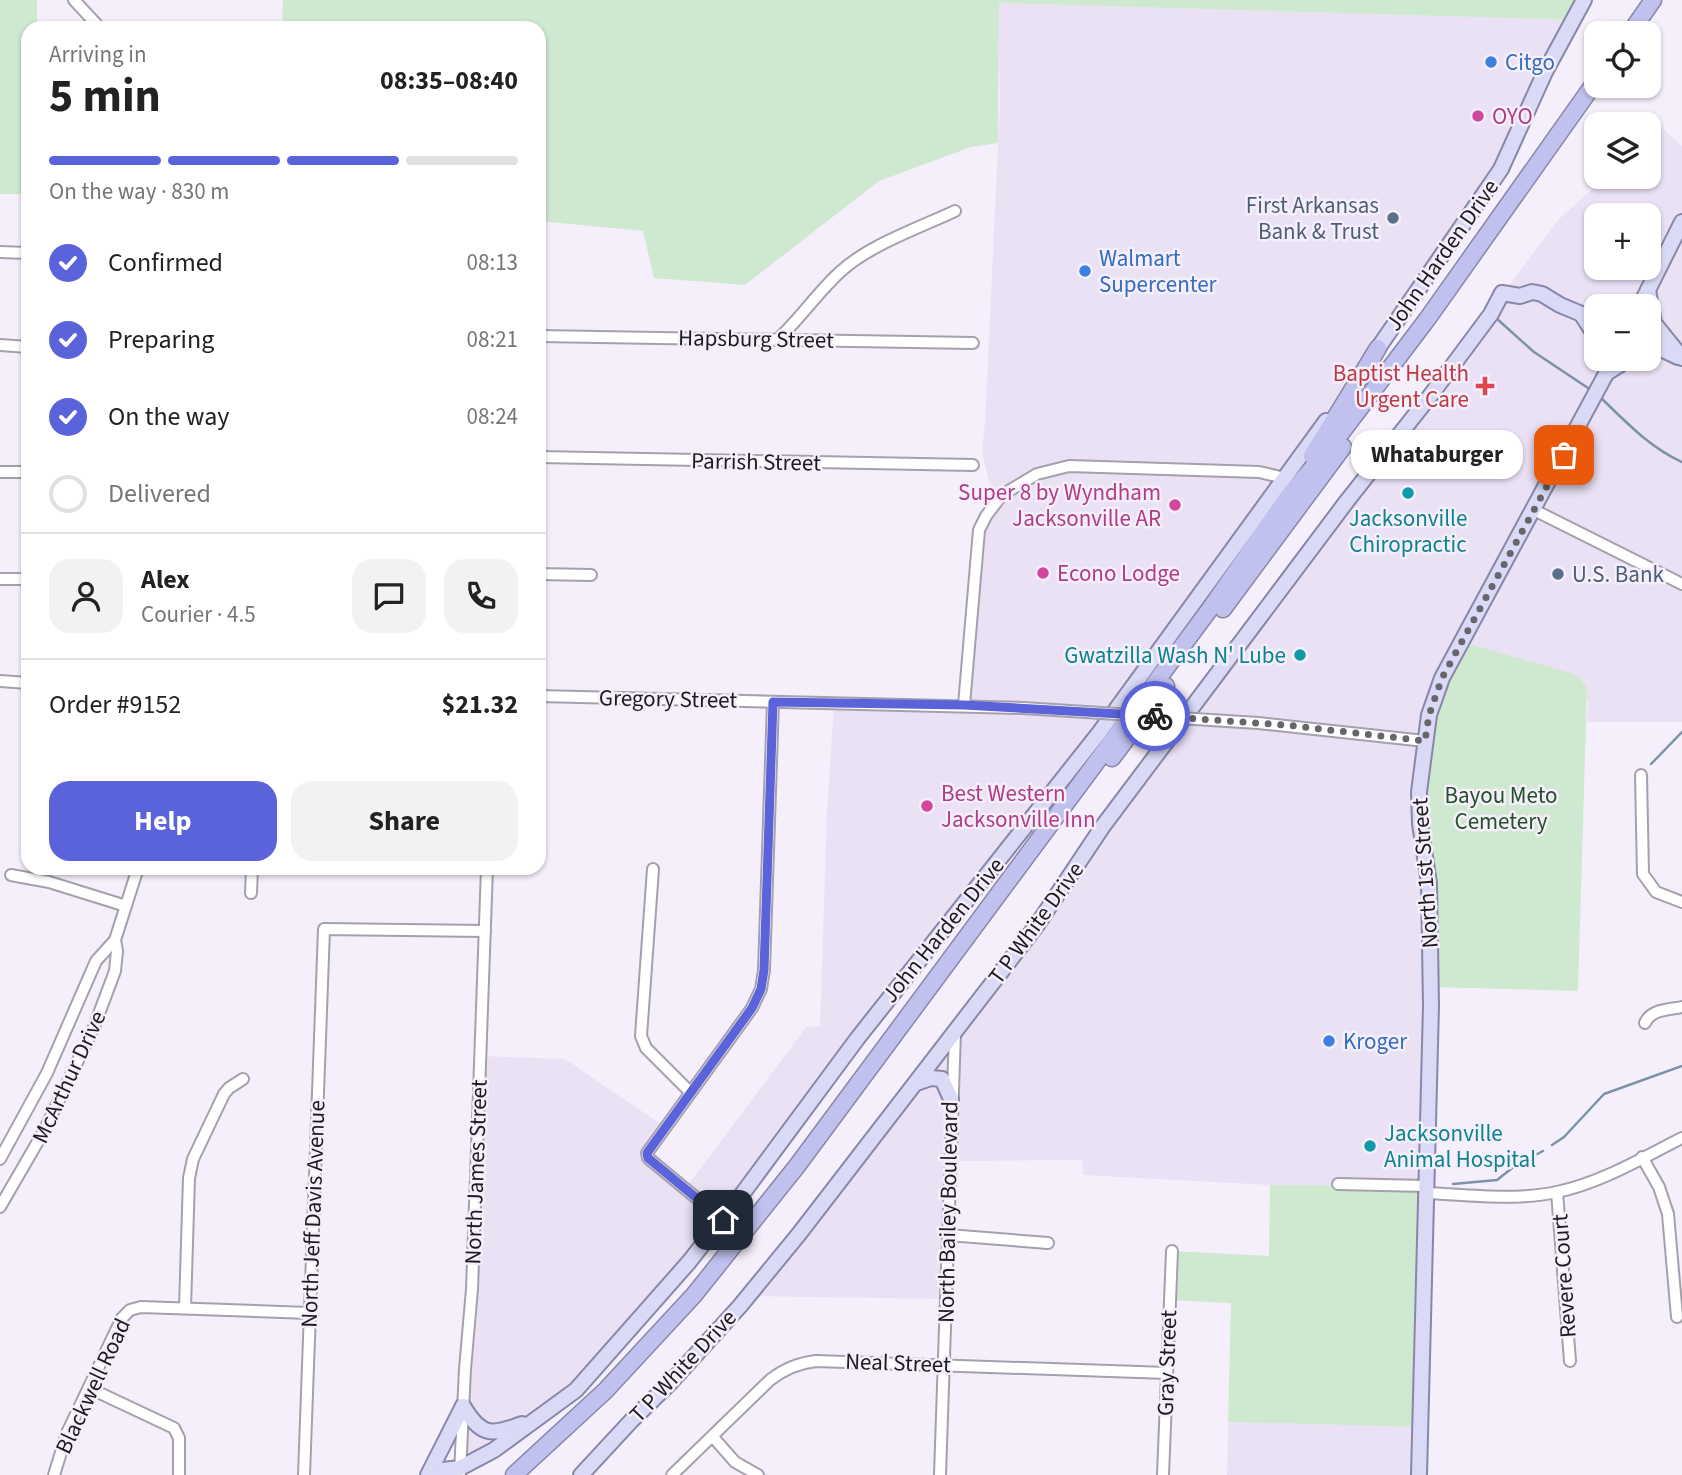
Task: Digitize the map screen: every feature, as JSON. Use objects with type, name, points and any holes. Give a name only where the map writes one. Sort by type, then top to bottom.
[{"type":"highway","points":[[1642,21],[1653,0]]},
{"type":"highway","points":[[1643,21],[1660,0]]},
{"type":"highway","points":[[1286,498],[1332,444],[1428,318],[1584,98]]},
{"type":"highway","points":[[528,1475],[664,1342],[766,1220],[1482,260],[1593,98]]},
{"type":"highway","points":[[514,1475],[606,1391],[694,1295],[764,1209],[1212,606],[1286,498],[1378,348]]},
{"type":"main road","name":"John Harden Drive","points":[[436,1475],[443,1471],[460,1472],[576,1391],[723,1220],[857,1039],[1099,733],[1378,348],[1501,169],[1545,72],[1584,0]]},
{"type":"main road","points":[[1646,294],[1682,222]]},
{"type":"main road","points":[[1648,290],[1654,323],[1682,359]]},
{"type":"main road","name":"T P White Drive","points":[[581,1475],[740,1306],[799,1234],[1037,925],[1103,826],[1347,501],[1430,396],[1491,314],[1502,293],[1520,296],[1532,292],[1582,314]]},
{"type":"main road","points":[[1661,349],[1682,359]]},
{"type":"main road","points":[[1661,357],[1682,359]]},
{"type":"main road","name":"North 1st Street","points":[[1419,1475],[1431,1006],[1429,883],[1419,811],[1429,715],[1442,678],[1534,510],[1604,371]]},
{"type":"main road","points":[[915,1084],[931,1078],[942,1079],[951,1099]]},
{"type":"main road","points":[[463,1406],[472,1420],[487,1432],[506,1430],[534,1419]]},
{"type":"main road","points":[[428,1475],[463,1406]]},
{"type":"street","points":[[74,0],[94,21]]},
{"type":"street","points":[[84,21],[85,11]]},
{"type":"street","points":[[777,340],[809,303],[852,262],[955,211]]},
{"type":"street","points":[[0,252],[21,253]]},
{"type":"street","name":"Hapsburg Street","points":[[546,336],[973,343]]},
{"type":"street","points":[[0,345],[21,346]]},
{"type":"street","name":"Parrish Street","points":[[546,457],[973,465]]},
{"type":"street","points":[[964,705],[979,530],[1002,495],[1037,474],[1069,466],[1259,472],[1285,478]]},
{"type":"street","points":[[0,472],[21,472]]},
{"type":"street","points":[[1534,510],[1682,584]]},
{"type":"street","points":[[546,574],[591,575]]},
{"type":"street","points":[[0,579],[21,579]]},
{"type":"street","points":[[0,681],[21,682]]},
{"type":"street","name":"Gregory Street","points":[[546,696],[1023,708],[1258,723],[1425,741]]},
{"type":"street","points":[[723,1220],[648,1158],[647,1153],[752,1008],[764,978],[773,702]]},
{"type":"street","points":[[1641,775],[1643,874],[1656,892],[1682,902]]},
{"type":"street","points":[[653,869],[641,1036],[646,1048],[690,1092]]},
{"type":"street","points":[[11,875],[49,882],[126,906]]},
{"type":"street","name":"McArthur Drive","points":[[0,1207],[71,1078],[107,994],[116,963],[115,940],[136,875]]},
{"type":"street","points":[[251,893],[252,875]]},
{"type":"street","name":"North James Street","points":[[460,1472],[472,1289],[487,875]]},
{"type":"street","name":"North Jeff Davis Avenue","points":[[303,1475],[324,929],[485,931]]},
{"type":"street","name":"McArthur Drive","points":[[0,1158],[47,1073],[96,961],[115,940]]},
{"type":"street","points":[[1645,1023],[1655,1012],[1682,1007]]},
{"type":"street","name":"North Bailey Boulevard","points":[[940,1475],[955,1032]]},
{"type":"street","points":[[185,1308],[187,1220],[192,1164],[224,1094],[243,1079]]},
{"type":"street","points":[[23,1120],[44,1131]]},
{"type":"street","points":[[1338,1184],[1508,1196],[1557,1192],[1592,1181],[1682,1138]]},
{"type":"street","points":[[1642,1157],[1659,1187],[1668,1214],[1677,1317]]},
{"type":"street","name":"Revere Court","points":[[1557,1192],[1570,1361]]},
{"type":"street","points":[[948,1234],[1048,1243]]},
{"type":"street","name":"Gray Street","points":[[1163,1475],[1172,1251]]},
{"type":"street","name":"Blackwell Road","points":[[54,1475],[67,1433],[125,1313],[141,1307],[309,1313]]},
{"type":"street","name":"Neal Street","points":[[672,1475],[770,1380],[801,1363],[816,1361],[1167,1373]]},
{"type":"street","points":[[89,1388],[174,1428],[179,1445],[179,1475]]},
{"type":"street","points":[[713,1437],[734,1462],[758,1475]]},
{"type":"shaded area","points":[[998,3],[1574,20],[1503,163],[1267,503],[743,1193],[570,1387],[488,1444],[460,1468],[480,1056],[565,1059],[665,1127],[647,1153],[685,1189],[807,1026],[820,1027],[827,812],[834,703],[964,704],[975,549],[994,504],[982,451],[1000,102]]},
{"type":"shaded area","points":[[1661,129],[1682,146],[1682,722],[1587,722],[1588,702],[1583,680],[1575,674],[1462,642],[1426,856],[1426,1186],[1270,1185],[1083,1175],[1082,1160],[950,1161],[946,1299],[748,1296],[793,1243],[1558,220],[1593,189],[1661,189]]},
{"type":"shaded area","points":[[1228,1422],[1420,1427],[1419,1475],[1227,1475]]},
{"type":"green space","points":[[0,0],[37,0],[37,21],[21,21],[21,194],[0,194]]},
{"type":"green space","points":[[283,0],[1584,0],[1574,20],[999,3],[998,143],[971,147],[879,181],[745,285],[654,278],[643,231],[546,222],[546,21],[282,21]]},
{"type":"green space","name":"Bayou Meto Cemetery","points":[[1462,642],[1575,674],[1587,688],[1578,991],[1431,987],[1420,828],[1429,715]]},
{"type":"green space","points":[[1270,1185],[1426,1186],[1420,1427],[1228,1422],[1231,1303],[1170,1300],[1172,1251],[1269,1256]]},
{"type":"waterway","points":[[1496,318],[1534,352],[1591,390]]},
{"type":"waterway","points":[[1599,396],[1648,441],[1682,462]]},
{"type":"waterway","points":[[1651,764],[1682,732]]},
{"type":"waterway","points":[[1552,1145],[1564,1137],[1604,1094],[1682,1066]]},
{"type":"waterway","points":[[1453,1184],[1497,1180],[1516,1165],[1543,1151]]},
{"type":"way so far","points":[[1155,716],[1286,725],[1425,741],[1429,715],[1442,678],[1564,455]]},
{"type":"place","name":"Citgo","points":[[1491,62]]},
{"type":"place","name":"OYO","points":[[1478,116]]},
{"type":"place","name":"First Arkansas Bank & Trust","points":[[1393,218]]},
{"type":"place","name":"Walmart Supercenter","points":[[1085,271]]},
{"type":"place","name":"Baptist Health Urgent Care","points":[[1485,386]]},
{"type":"place","name":"Whataburger","points":[[1564,455]]},
{"type":"place","name":"Jacksonville Chiropractic","points":[[1408,493]]},
{"type":"place","name":"Super 8 by Wyndham Jacksonville AR","points":[[1175,505]]},
{"type":"place","name":"Econo Lodge","points":[[1043,573]]},
{"type":"place","name":"U.S. Bank","points":[[1558,574]]},
{"type":"place","name":"Gwatzilla Wash N' Lube","points":[[1300,655]]},
{"type":"place","name":"Best Western Jacksonville Inn","points":[[927,806]]},
{"type":"place","name":"Kroger","points":[[1329,1041]]},
{"type":"place","name":"Jacksonville Animal Hospital","points":[[1370,1146]]},
{"type":"route","points":[[723,1220],[648,1158],[647,1153],[752,1008],[761,989],[764,978],[773,702],[964,705],[1155,716]]}]
